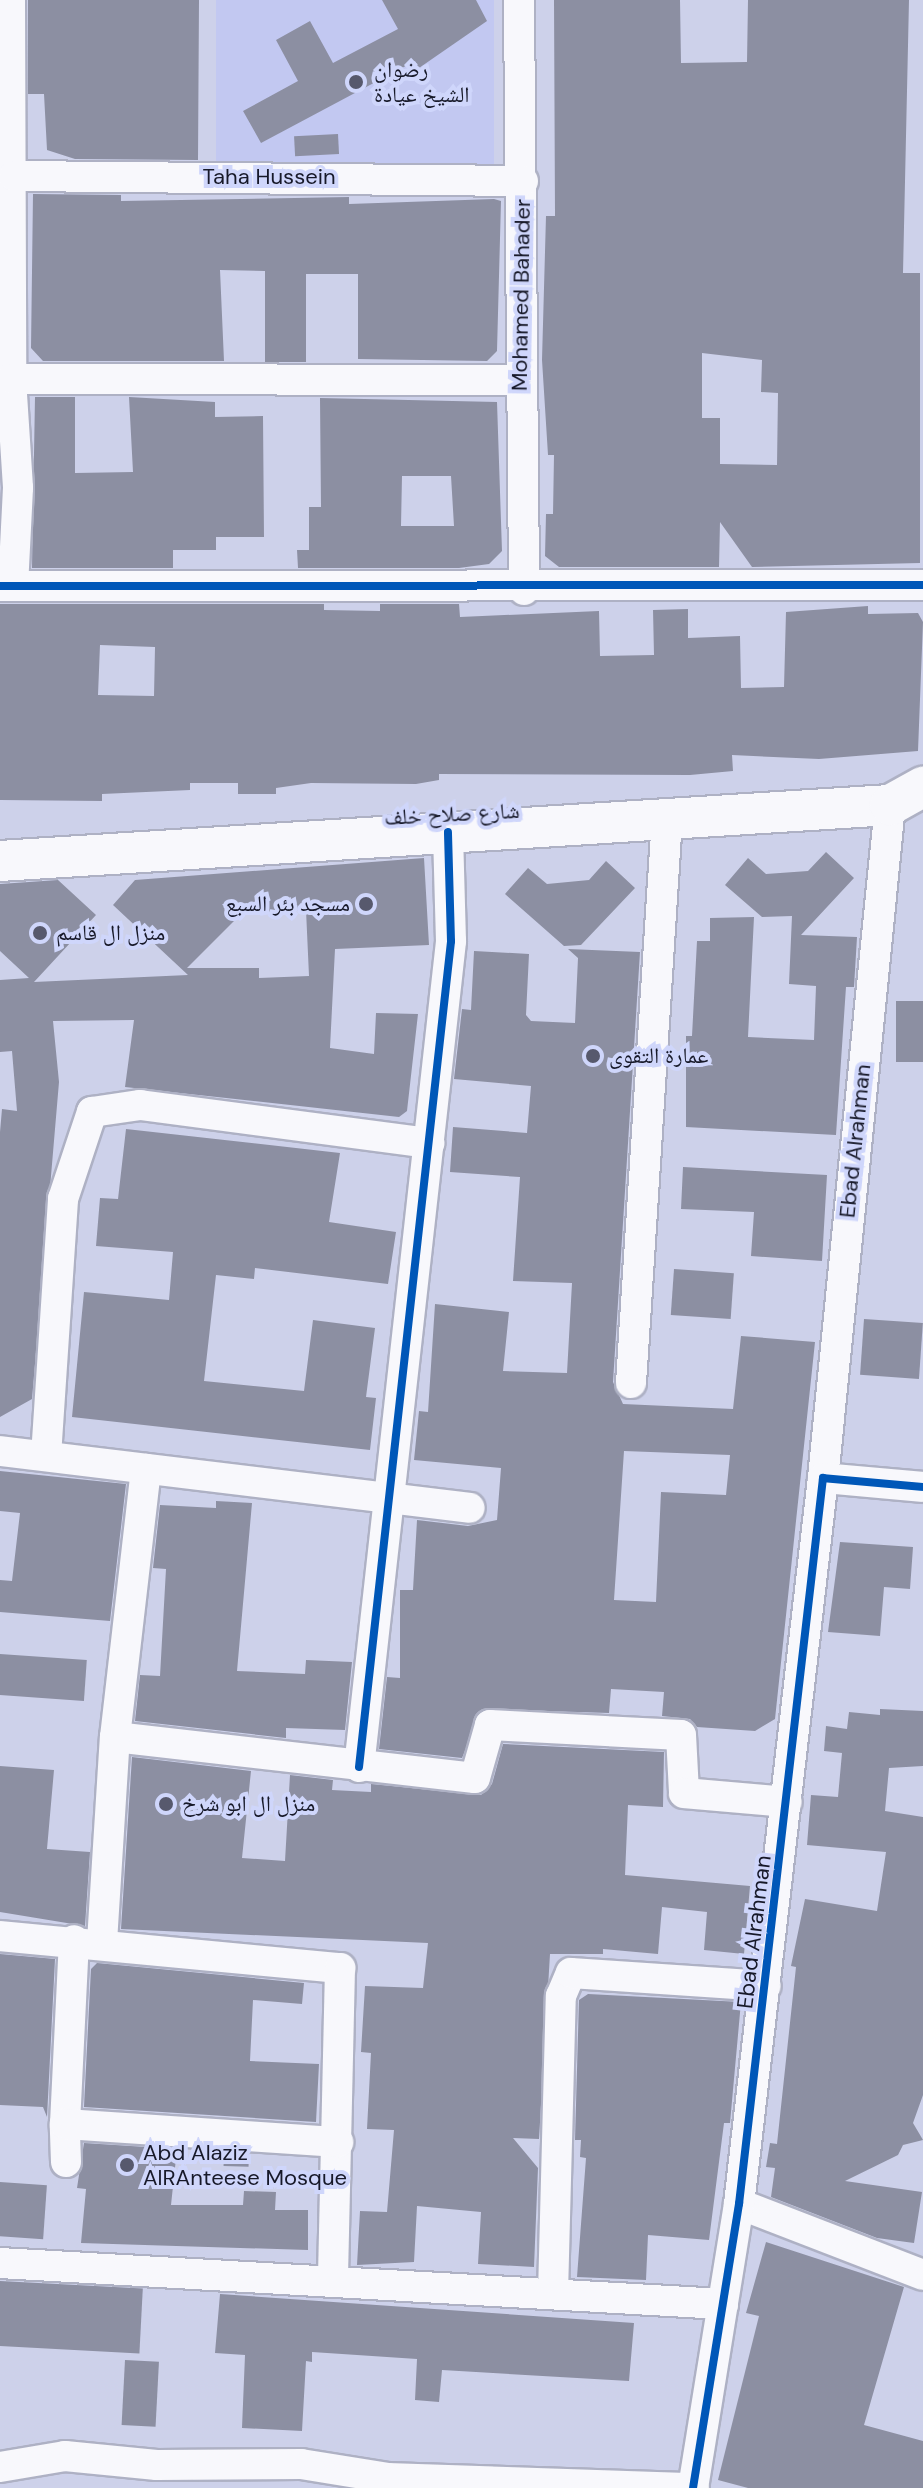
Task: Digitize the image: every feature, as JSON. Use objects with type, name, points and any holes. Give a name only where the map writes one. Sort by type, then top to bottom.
[{"type":"main road","name":"شارع صلاح خلف","points":[[0,861],[667,819],[910,796]]},
{"type":"street","points":[[10,0],[14,176],[11,379],[18,488],[6,586],[524,590],[923,585]]},
{"type":"street","name":"Mohamed Bahader","points":[[519,0],[523,181],[519,380],[524,590]]},
{"type":"street","name":"Taha Hussein","points":[[14,176],[523,181]]},
{"type":"street","points":[[11,379],[519,380]]},
{"type":"street","name":"Ebad Alrahman","points":[[694,2488],[739,2204],[823,1478],[910,796]]},
{"type":"street","points":[[631,1383],[667,819]]},
{"type":"street","points":[[359,1767],[451,941],[448,832]]},
{"type":"street","points":[[46,1456],[63,1199],[92,1112],[140,1105],[430,1143]]},
{"type":"street","points":[[0,1451],[470,1508]]},
{"type":"street","points":[[66,2162],[65,2124],[146,1469]]},
{"type":"street","points":[[823,1478],[923,1487]]},
{"type":"street","points":[[115,1737],[475,1778],[490,1725],[681,1735],[684,1793],[787,1802]]},
{"type":"street","points":[[0,1936],[88,1941],[340,1968],[333,2281]]},
{"type":"street","points":[[553,2294],[561,1996],[571,1973],[766,1986]]},
{"type":"street","points":[[65,2124],[338,2142]]},
{"type":"street","points":[[739,2204],[923,2275]]},
{"type":"street","points":[[0,2263],[723,2304]]},
{"type":"street","points":[[0,2467],[65,2456],[157,2465],[301,2464],[387,2478],[694,2488]]},
{"type":"shaded area","name":"رضوان الشيخ عيادة","points":[[216,0],[494,0],[494,165],[216,165]]},
{"type":"building","points":[[28,0],[199,0],[198,160],[75,159],[47,150],[44,94],[28,94]]},
{"type":"building","points":[[382,0],[476,0],[487,21],[419,68],[415,61],[261,143],[243,111],[298,81],[276,40],[310,21],[333,63],[398,29]]},
{"type":"building","points":[[554,0],[680,0],[681,63],[747,62],[748,0],[909,0],[903,273],[920,273],[920,563],[752,567],[720,522],[719,567],[559,567],[545,556],[546,514],[553,514],[554,455],[548,455],[542,360],[546,216],[555,216]],"holes":[[[702,353],[762,360],[761,392],[778,393],[777,465],[720,464],[720,418],[702,418]]]},
{"type":"building","points":[[338,134],[339,154],[295,156],[294,136]]},
{"type":"building","points":[[33,194],[121,195],[121,201],[349,197],[349,204],[501,201],[497,351],[487,361],[358,359],[358,274],[306,274],[306,362],[265,362],[265,271],[220,270],[224,361],[43,361],[31,348]]},
{"type":"building","points":[[35,397],[75,397],[75,473],[133,472],[129,397],[215,402],[215,417],[263,416],[264,537],[216,537],[216,550],[173,550],[173,568],[32,568]]},
{"type":"building","points":[[320,398],[497,402],[502,551],[489,564],[459,568],[298,568],[297,550],[309,550],[309,507],[321,507]],"holes":[[[402,476],[451,476],[454,526],[401,526]]]},
{"type":"building","points":[[0,604],[324,604],[324,610],[380,611],[380,604],[459,604],[460,617],[599,611],[600,656],[654,655],[653,610],[688,609],[688,638],[740,636],[741,688],[784,687],[786,612],[868,606],[868,614],[918,613],[923,622],[918,751],[819,759],[732,755],[733,771],[690,775],[439,774],[439,780],[416,784],[311,783],[276,788],[276,794],[238,794],[238,783],[190,783],[190,790],[102,794],[102,801],[0,800]],"holes":[[[100,645],[155,647],[154,696],[98,695]]]},
{"type":"building","points":[[826,852],[854,878],[801,935],[857,937],[854,987],[846,987],[836,1135],[686,1127],[686,1036],[692,1036],[697,941],[710,941],[710,918],[754,917],[748,1037],[814,1040],[816,986],[789,984],[792,916],[762,917],[725,885],[748,858],[766,874],[808,871]]},
{"type":"building","points":[[424,858],[429,945],[335,949],[330,1048],[374,1054],[376,1013],[418,1014],[407,1111],[399,1117],[125,1087],[134,1020],[53,1021],[59,1082],[32,1399],[0,1417],[0,1132],[2,1109],[17,1111],[12,1051],[0,1052],[0,980],[29,978],[0,951],[0,884],[58,880],[96,915],[34,982],[188,975],[113,905],[135,880]],"holes":[[[306,910],[309,976],[259,978],[259,968],[187,968],[242,913]]]},
{"type":"building","points":[[606,861],[635,888],[581,945],[564,946],[505,894],[528,868],[547,884],[589,880]]},
{"type":"building","points":[[568,949],[640,952],[613,1382],[623,1404],[733,1409],[741,1336],[815,1342],[775,1719],[755,1731],[697,1727],[690,1719],[662,1716],[664,1692],[611,1689],[609,1713],[482,1709],[462,1758],[379,1749],[387,1677],[400,1678],[400,1590],[413,1590],[417,1520],[468,1526],[497,1520],[501,1468],[414,1460],[419,1411],[428,1412],[435,1304],[509,1312],[503,1371],[567,1373],[572,1283],[513,1281],[520,1177],[450,1172],[453,1127],[527,1133],[531,1086],[454,1079],[462,1009],[471,1010],[474,951],[529,954],[526,1015],[531,1021],[575,1023],[578,958]],"holes":[[[624,1451],[730,1455],[726,1495],[661,1492],[656,1602],[614,1600]]]},
{"type":"building","points":[[896,1001],[923,1001],[923,1062],[896,1062]]},
{"type":"building","points":[[126,1129],[340,1153],[329,1222],[396,1232],[388,1284],[255,1268],[254,1279],[216,1275],[204,1381],[304,1391],[313,1320],[375,1328],[366,1397],[376,1398],[370,1450],[72,1417],[84,1292],[169,1300],[173,1252],[96,1246],[100,1198],[118,1199]]},
{"type":"building","points":[[683,1167],[827,1175],[822,1261],[751,1256],[754,1212],[681,1209]]},
{"type":"building","points":[[674,1269],[734,1273],[731,1319],[671,1315]]},
{"type":"building","points":[[864,1319],[923,1323],[919,1379],[860,1375]]},
{"type":"building","points":[[0,1471],[126,1484],[110,1621],[0,1612],[0,1580],[12,1581],[20,1513],[0,1511]]},
{"type":"building","points":[[216,1501],[252,1503],[237,1671],[305,1674],[306,1660],[352,1662],[345,1730],[286,1728],[286,1738],[135,1721],[140,1675],[160,1676],[166,1569],[153,1568],[160,1505],[216,1508]]},
{"type":"building","points":[[840,1542],[913,1547],[910,1589],[884,1587],[880,1636],[828,1632]]},
{"type":"building","points":[[0,1654],[87,1660],[84,1701],[0,1695]]},
{"type":"building","points":[[880,1709],[923,1711],[923,1766],[889,1768],[885,1811],[923,1817],[923,2095],[913,2123],[923,2140],[903,2145],[898,2155],[845,2181],[922,2192],[914,2243],[877,2238],[771,2197],[775,2168],[766,2167],[770,2143],[777,2144],[796,1967],[791,1966],[805,1899],[877,1911],[886,1852],[807,1845],[811,1795],[838,1797],[842,1753],[824,1751],[826,1726],[847,1729],[849,1712],[880,1715]]},
{"type":"building","points":[[503,1744],[664,1752],[663,1807],[628,1805],[625,1875],[750,1886],[744,1954],[704,1950],[707,1912],[662,1907],[658,1954],[603,1949],[603,1954],[550,1954],[539,2139],[513,2138],[538,2168],[534,2267],[478,2264],[481,2212],[417,2206],[414,2262],[357,2265],[360,2211],[387,2212],[394,2130],[367,2129],[371,2053],[361,2052],[365,1986],[423,1988],[428,1943],[121,1929],[132,1757],[251,1771],[242,1858],[285,1861],[290,1775],[333,1780],[332,1790],[371,1792],[371,1784],[481,1795],[492,1784]]},
{"type":"building","points":[[0,1766],[54,1770],[47,1849],[90,1852],[85,1926],[0,1912]]},
{"type":"building","points":[[0,1954],[55,1959],[47,2117],[43,2107],[0,2105]]},
{"type":"building","points":[[97,1963],[304,1983],[302,2004],[253,2000],[250,2061],[319,2064],[316,2122],[84,2107],[91,1969]]},
{"type":"building","points":[[588,1994],[741,2002],[730,2123],[724,2123],[709,2240],[648,2235],[646,2280],[577,2277],[586,2158],[580,2157],[581,2140],[575,2140],[579,2000]]},
{"type":"building","points":[[84,2143],[177,2149],[171,2205],[243,2205],[244,2191],[276,2192],[275,2210],[308,2210],[308,2250],[81,2243],[86,2189],[77,2188]]},
{"type":"building","points":[[224,2153],[249,2154],[249,2167],[224,2166]]},
{"type":"building","points":[[0,2182],[47,2185],[43,2239],[0,2236]]},
{"type":"building","points":[[766,2242],[904,2287],[864,2425],[923,2441],[923,2488],[748,2488],[718,2480],[759,2316],[746,2313]]},
{"type":"building","points":[[0,2281],[143,2288],[139,2353],[0,2346]]},
{"type":"building","points":[[220,2294],[634,2323],[629,2381],[442,2370],[439,2402],[415,2400],[417,2359],[312,2352],[312,2362],[306,2361],[302,2431],[242,2428],[245,2355],[215,2353]]},
{"type":"building","points":[[125,2360],[159,2362],[156,2427],[122,2425]]},
{"type":"cycle path","points":[[0,586],[923,585]]},
{"type":"cycle path","points":[[359,1767],[451,941],[448,832]]},
{"type":"cycle path","points":[[693,2488],[739,2204],[823,1478],[923,1487]]},
{"type":"place","name":"رضوان الشيخ عيادة","points":[[356,82]]},
{"type":"place","name":"مسجد بئر السبع","points":[[366,904]]},
{"type":"place","name":"منزل ال قاسم","points":[[40,933]]},
{"type":"place","name":"عمارة التقوى","points":[[593,1056]]},
{"type":"place","name":"منزل ال ابو شرخ","points":[[166,1804]]},
{"type":"place","name":"Abd Alaziz AlRAnteese Mosque","points":[[127,2165]]}]
